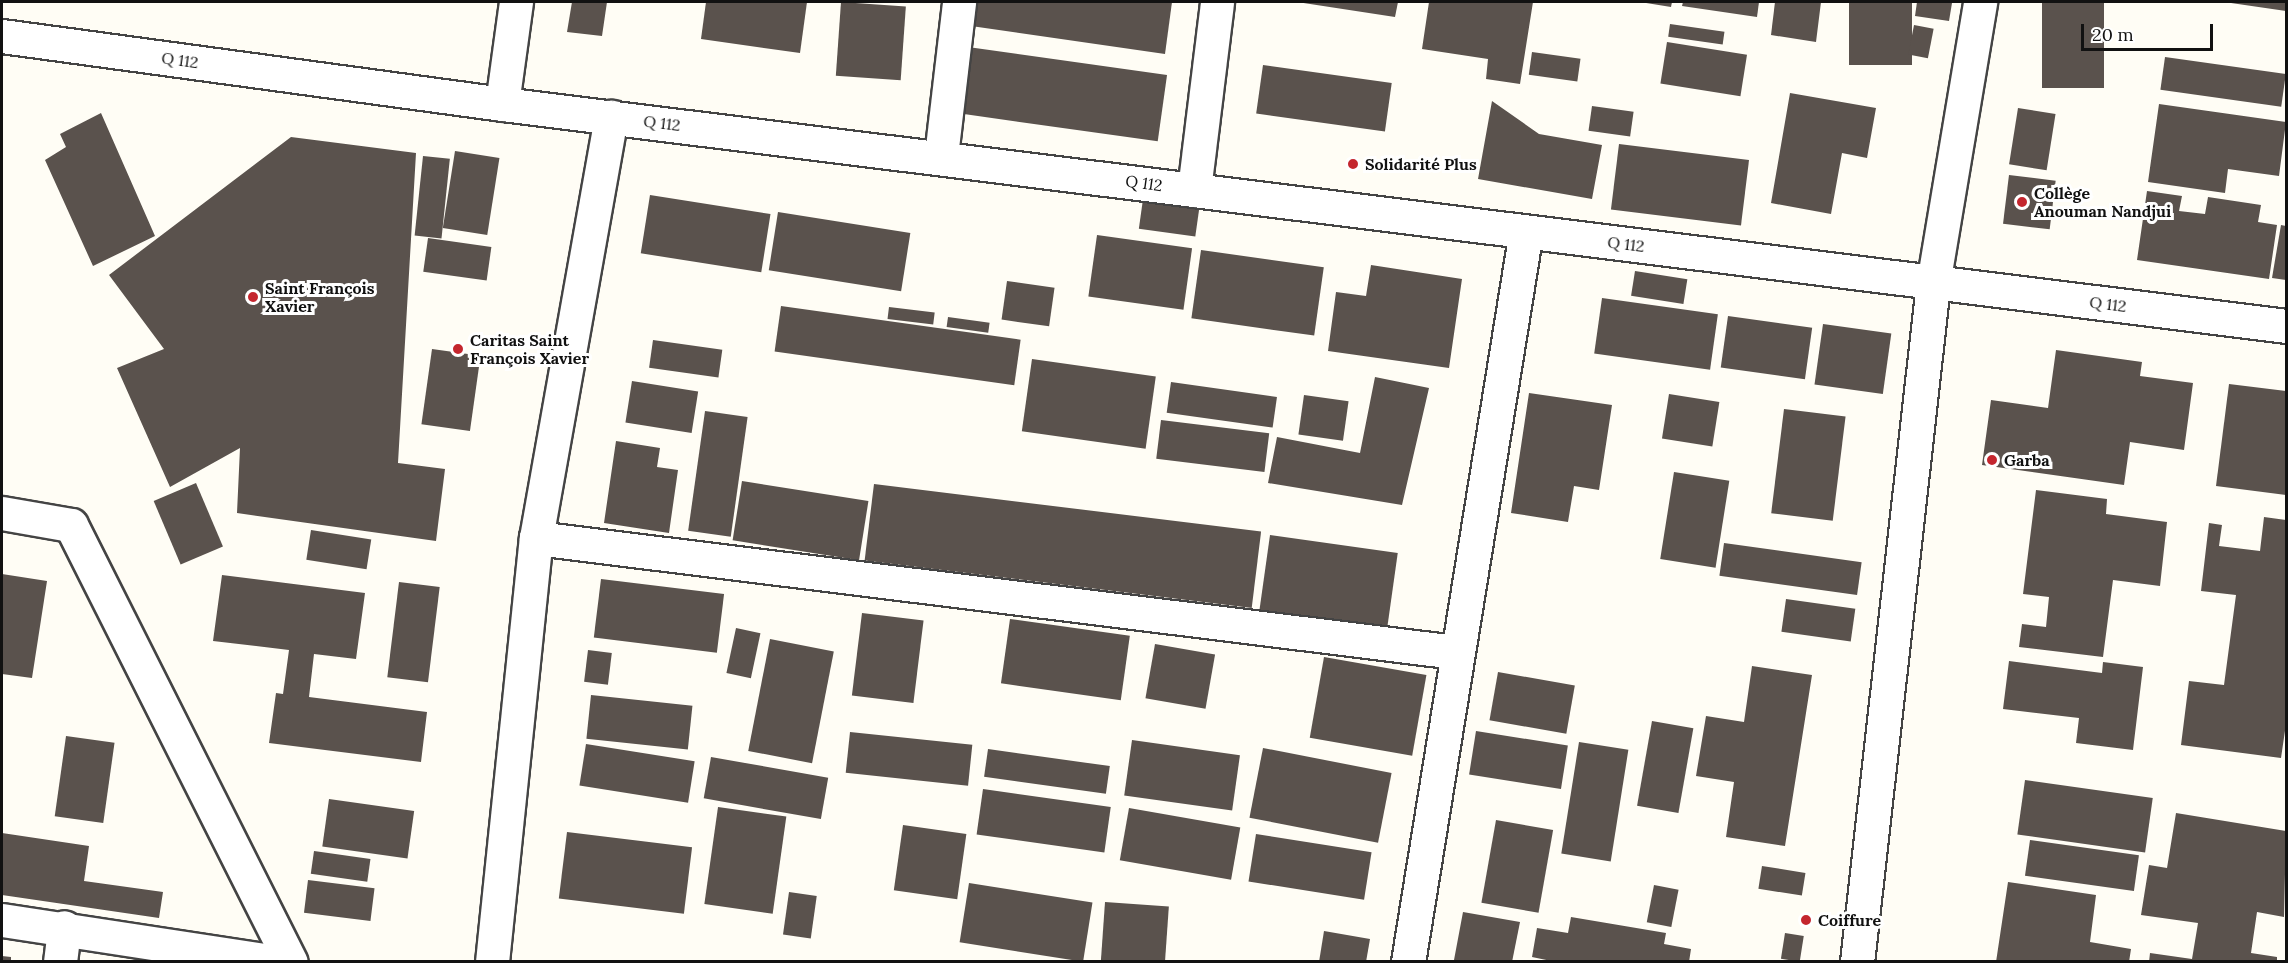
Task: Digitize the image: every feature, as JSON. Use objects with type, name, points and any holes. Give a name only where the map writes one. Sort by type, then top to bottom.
[{"type":"street","points":[[502,104],[516,2]]},
{"type":"street","points":[[941,156],[959,2]]},
{"type":"street","points":[[1194,190],[1218,2]]},
{"type":"street","points":[[1857,962],[1933,284],[1980,2]]},
{"type":"street","name":"Q 112","points":[[2,36],[502,104],[941,156],[1933,284],[2286,327]]},
{"type":"street","points":[[492,962],[536,538],[611,117]]},
{"type":"street","points":[[1408,962],[1455,652],[1526,231]]},
{"type":"street","points":[[2,513],[71,525],[291,962]]},
{"type":"street","points":[[536,538],[1455,652]]},
{"type":"street","points":[[2,920],[64,927],[276,962]]},
{"type":"street","points":[[60,962],[64,927]]},
{"type":"building","points":[[572,2],[607,2],[602,36],[567,32]]},
{"type":"building","points":[[706,2],[807,2],[800,53],[701,39]]},
{"type":"building","points":[[841,2],[906,7],[901,80],[836,76]]},
{"type":"building","points":[[974,2],[1172,2],[1165,54],[971,26]]},
{"type":"building","points":[[1297,2],[1398,2],[1395,17]]},
{"type":"building","points":[[1429,2],[1533,2],[1520,84],[1486,79],[1488,59],[1422,49]]},
{"type":"building","points":[[1640,2],[1672,2],[1671,7]]},
{"type":"building","points":[[1683,2],[1759,2],[1757,17],[1682,6]]},
{"type":"building","points":[[1775,2],[1821,2],[1816,42],[1771,35]]},
{"type":"building","points":[[1849,2],[1912,2],[1912,65],[1849,65]]},
{"type":"building","points":[[1917,2],[1952,3],[1949,21],[1915,16]]},
{"type":"building","points":[[2042,2],[2104,2],[2104,88],[2042,88]]},
{"type":"building","points":[[2286,2],[2286,11],[2231,3]]},
{"type":"building","points":[[1670,24],[1724,32],[1723,45],[1668,37]]},
{"type":"building","points":[[1914,25],[1934,29],[1928,58],[1908,54]]},
{"type":"building","points":[[1667,42],[1747,55],[1740,96],[1660,83]]},
{"type":"building","points":[[968,47],[1167,75],[1158,141],[959,113]]},
{"type":"building","points":[[1532,52],[1581,59],[1577,82],[1529,75]]},
{"type":"building","points":[[2165,57],[2286,74],[2281,107],[2160,90]]},
{"type":"building","points":[[1263,65],[1392,83],[1385,132],[1256,114]]},
{"type":"building","points":[[1790,93],[1876,108],[1867,158],[1842,153],[1831,214],[1771,203]]},
{"type":"building","points":[[1492,101],[1539,134],[1602,145],[1592,199],[1478,179]]},
{"type":"building","points":[[2159,104],[2286,122],[2279,176],[2228,169],[2225,193],[2148,182]]},
{"type":"building","points":[[1592,106],[1634,112],[1630,137],[1589,131]]},
{"type":"building","points":[[2018,108],[2056,114],[2047,170],[2009,164]]},
{"type":"building","points":[[101,113],[155,236],[93,266],[45,160],[66,147],[60,134]]},
{"type":"building","points":[[291,137],[416,153],[398,463],[445,469],[436,541],[237,513],[240,448],[170,487],[117,368],[164,349],[109,275]]},
{"type":"building","points":[[1619,144],[1749,160],[1741,225],[1611,210]]},
{"type":"building","points":[[455,151],[499,158],[487,235],[443,228]]},
{"type":"building","points":[[423,156],[450,159],[441,238],[415,236]]},
{"type":"building","points":[[2009,175],[2056,181],[2050,229],[2003,224]]},
{"type":"building","points":[[2147,191],[2182,196],[2179,211],[2205,214],[2208,197],[2261,205],[2258,222],[2277,225],[2269,279],[2137,260]]},
{"type":"building","points":[[1144,192],[1200,200],[1195,237],[1139,229]]},
{"type":"building","points":[[650,195],[770,214],[761,272],[641,253]]},
{"type":"building","points":[[778,212],[910,233],[901,291],[769,270]]},
{"type":"building","points":[[2281,225],[2286,226],[2286,280],[2272,278]]},
{"type":"building","points":[[1097,235],[1192,248],[1183,310],[1088,296]]},
{"type":"building","points":[[428,238],[491,247],[487,281],[423,272]]},
{"type":"building","points":[[1201,250],[1324,267],[1314,336],[1191,318]]},
{"type":"building","points":[[1371,265],[1462,279],[1449,368],[1328,351],[1336,292],[1366,296]]},
{"type":"building","points":[[1635,271],[1687,279],[1683,304],[1631,296]]},
{"type":"building","points":[[1007,281],[1055,288],[1049,326],[1002,320]]},
{"type":"building","points":[[1602,298],[1718,314],[1710,370],[1594,353]]},
{"type":"building","points":[[781,306],[1021,340],[1014,385],[775,352]]},
{"type":"building","points":[[889,307],[935,313],[933,325],[888,319]]},
{"type":"building","points":[[1728,316],[1812,328],[1805,379],[1721,367]]},
{"type":"building","points":[[948,317],[990,323],[988,333],[947,327]]},
{"type":"building","points":[[1823,324],[1891,334],[1883,394],[1815,384]]},
{"type":"building","points":[[653,340],[722,350],[718,377],[649,368]]},
{"type":"building","points":[[432,349],[481,356],[470,431],[421,424]]},
{"type":"building","points":[[2056,350],[2142,362],[2140,376],[2193,383],[2184,450],[2130,442],[2124,485],[1982,465],[1991,400],[2048,408]]},
{"type":"building","points":[[1032,359],[1156,376],[1146,449],[1022,431]]},
{"type":"building","points":[[1375,377],[1429,388],[1402,505],[1268,483],[1277,437],[1360,453]]},
{"type":"building","points":[[632,381],[698,391],[692,433],[625,422]]},
{"type":"building","points":[[1171,382],[1277,397],[1273,428],[1167,413]]},
{"type":"building","points":[[2229,384],[2286,391],[2286,495],[2216,486]]},
{"type":"building","points":[[1529,393],[1612,405],[1599,490],[1574,486],[1568,522],[1511,513]]},
{"type":"building","points":[[1669,394],[1719,402],[1712,446],[1662,438]]},
{"type":"building","points":[[1304,395],[1349,401],[1343,441],[1298,435]]},
{"type":"building","points":[[1784,409],[1846,417],[1833,521],[1771,513]]},
{"type":"building","points":[[705,411],[748,417],[731,537],[688,531]]},
{"type":"building","points":[[1161,420],[1269,433],[1264,472],[1156,459]]},
{"type":"building","points":[[616,441],[660,448],[657,467],[678,470],[669,533],[604,523]]},
{"type":"building","points":[[1674,472],[1729,481],[1716,568],[1660,559]]},
{"type":"building","points":[[742,481],[868,501],[859,560],[733,540]]},
{"type":"building","points":[[196,483],[223,547],[181,564],[154,501]]},
{"type":"building","points":[[874,484],[1261,532],[1252,608],[865,560]]},
{"type":"building","points":[[2036,490],[2107,499],[2106,514],[2167,522],[2160,586],[2113,580],[2103,657],[2019,647],[2022,624],[2046,627],[2049,597],[2023,594]]},
{"type":"building","points":[[2264,517],[2286,520],[2286,724],[2281,758],[2181,745],[2189,681],[2224,685],[2236,595],[2201,591],[2209,523],[2222,525],[2219,546],[2260,551]]},
{"type":"building","points":[[311,530],[371,540],[367,569],[306,560]]},
{"type":"building","points":[[1270,535],[1398,553],[1387,630],[1259,612]]},
{"type":"building","points":[[1724,543],[1862,562],[1857,595],[1719,576]]},
{"type":"building","points":[[2,574],[47,581],[32,678],[2,674]]},
{"type":"building","points":[[222,575],[365,593],[356,659],[314,654],[309,697],[427,712],[421,762],[269,743],[276,693],[283,694],[289,650],[213,641]]},
{"type":"building","points":[[601,579],[724,594],[717,653],[594,638]]},
{"type":"building","points":[[399,582],[440,587],[428,682],[387,677]]},
{"type":"building","points":[[1786,599],[1855,609],[1851,641],[1781,632]]},
{"type":"building","points":[[862,613],[924,621],[913,703],[852,695]]},
{"type":"building","points":[[1010,619],[1130,636],[1121,700],[1001,683]]},
{"type":"building","points":[[736,628],[760,633],[751,678],[726,673]]},
{"type":"building","points":[[770,639],[834,651],[812,763],[748,751]]},
{"type":"building","points":[[1155,644],[1215,655],[1206,709],[1145,698]]},
{"type":"building","points":[[588,650],[612,653],[608,685],[584,682]]},
{"type":"building","points":[[1324,657],[1426,675],[1412,756],[1310,738]]},
{"type":"building","points":[[2009,661],[2102,673],[2103,662],[2143,667],[2133,750],[2076,743],[2079,718],[2003,709]]},
{"type":"building","points":[[1752,666],[1812,675],[1785,846],[1726,837],[1734,782],[1696,776],[1706,716],[1744,722]]},
{"type":"building","points":[[1498,672],[1575,686],[1566,734],[1489,720]]},
{"type":"building","points":[[591,695],[692,706],[688,749],[586,739]]},
{"type":"building","points":[[1652,721],[1693,728],[1678,813],[1637,806]]},
{"type":"building","points":[[1476,731],[1568,746],[1561,789],[1469,774]]},
{"type":"building","points":[[850,732],[972,745],[968,786],[846,773]]},
{"type":"building","points":[[66,736],[115,743],[103,823],[55,816]]},
{"type":"building","points":[[1132,740],[1240,755],[1232,811],[1124,795]]},
{"type":"building","points":[[1579,742],[1628,750],[1611,861],[1561,854]]},
{"type":"building","points":[[586,744],[695,761],[688,803],[579,785]]},
{"type":"building","points":[[1263,748],[1392,773],[1378,843],[1249,818]]},
{"type":"building","points":[[988,749],[1110,766],[1106,794],[984,777]]},
{"type":"building","points":[[711,757],[828,778],[821,819],[704,798]]},
{"type":"building","points":[[2025,780],[2153,798],[2145,852],[2017,834]]},
{"type":"building","points":[[983,789],[1111,807],[1104,853],[977,835]]},
{"type":"building","points":[[329,799],[414,811],[407,859],[322,847]]},
{"type":"building","points":[[718,807],[786,817],[773,914],[704,904]]},
{"type":"building","points":[[1129,808],[1240,828],[1231,880],[1120,860]]},
{"type":"building","points":[[2176,813],[2286,831],[2284,917],[2257,912],[2251,953],[2277,957],[2277,962],[2149,962],[2150,953],[2192,959],[2198,923],[2141,915],[2149,865],[2167,868]]},
{"type":"building","points":[[1496,820],[1553,830],[1539,913],[1481,903]]},
{"type":"building","points":[[903,825],[966,834],[957,899],[894,890]]},
{"type":"building","points":[[567,832],[692,847],[684,914],[559,899]]},
{"type":"building","points":[[2,833],[89,846],[84,881],[163,892],[159,918],[2,895]]},
{"type":"building","points":[[1256,834],[1372,852],[1364,900],[1248,881]]},
{"type":"building","points":[[2030,840],[2139,855],[2134,891],[2025,876]]},
{"type":"building","points":[[314,851],[370,859],[367,882],[311,874]]},
{"type":"building","points":[[1762,866],[1805,873],[1802,896],[1758,889]]},
{"type":"building","points":[[308,880],[375,888],[370,921],[304,913]]},
{"type":"building","points":[[2008,882],[2096,895],[2090,942],[2131,949],[2129,962],[1996,962]]},
{"type":"building","points":[[969,883],[1092,903],[1083,962],[960,942]]},
{"type":"building","points":[[1654,885],[1679,890],[1671,927],[1647,922]]},
{"type":"building","points":[[789,892],[817,896],[811,938],[783,935]]},
{"type":"building","points":[[1105,902],[1169,906],[1165,962],[1101,962]]},
{"type":"building","points":[[1463,912],[1520,922],[1512,962],[1454,960]]},
{"type":"building","points":[[1571,917],[1666,933],[1664,944],[1691,949],[1689,962],[1556,962],[1532,957],[1537,928],[1568,933]]},
{"type":"building","points":[[1324,931],[1370,939],[1366,962],[1319,962]]},
{"type":"building","points":[[1785,933],[1804,936],[1800,962],[1781,959]]},
{"type":"building","points":[[2,956],[11,957],[11,962],[2,962]]},
{"type":"place","name":"Solidarité Plus","points":[[1353,164]]},
{"type":"place","name":"Collège Anouman Nandjui","points":[[2022,202]]},
{"type":"place","name":"Saint François Xavier","points":[[253,297]]},
{"type":"place","name":"Caritas Saint François Xavier","points":[[458,349]]},
{"type":"place","name":"Garba","points":[[1992,460]]},
{"type":"place","name":"Coiffure","points":[[1806,920]]}]
